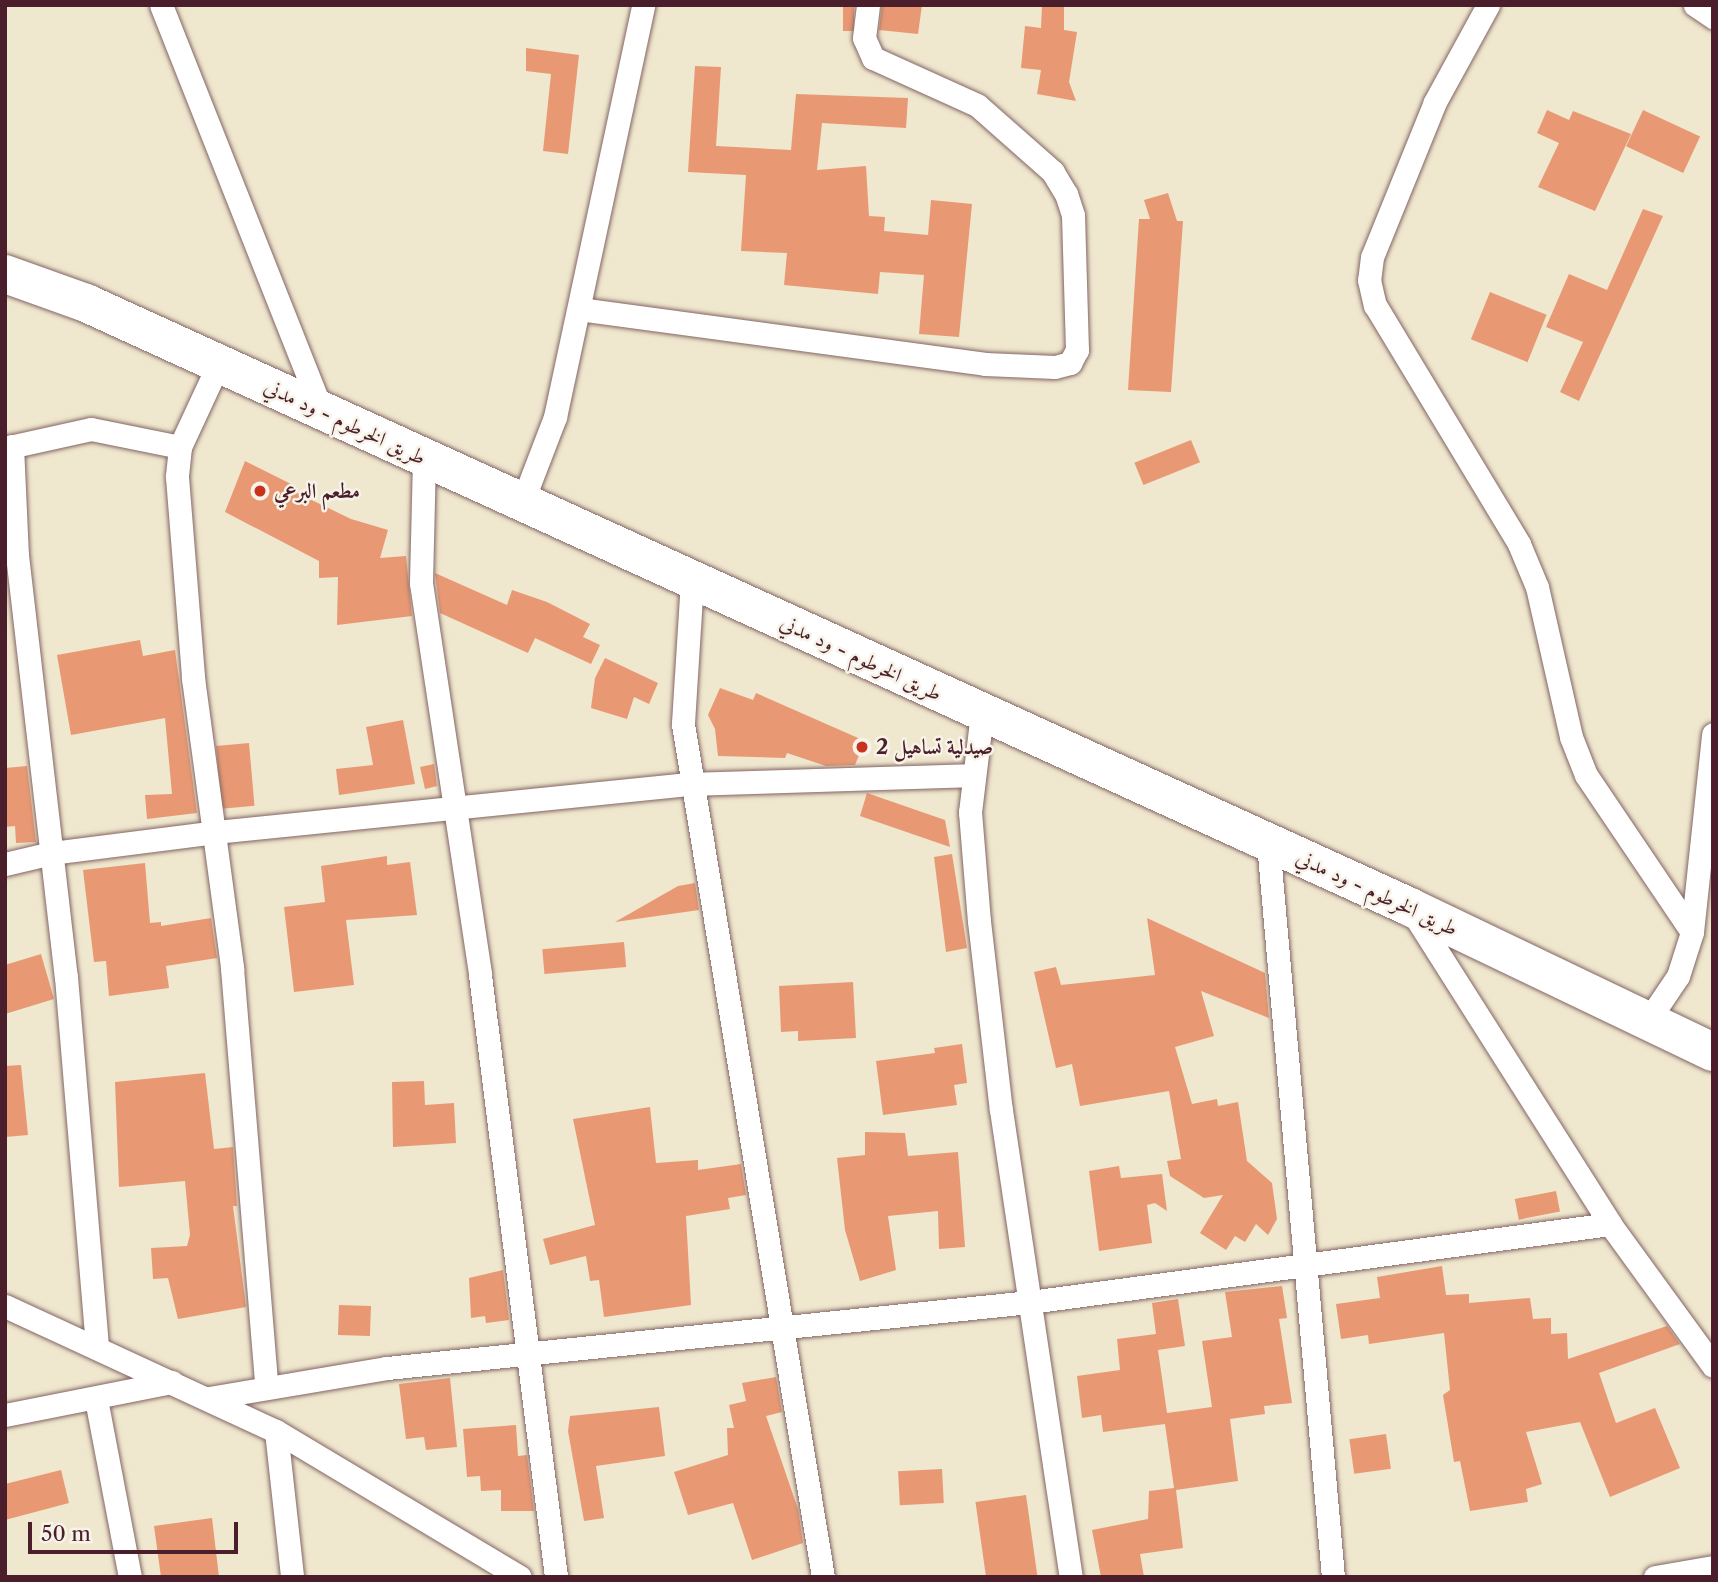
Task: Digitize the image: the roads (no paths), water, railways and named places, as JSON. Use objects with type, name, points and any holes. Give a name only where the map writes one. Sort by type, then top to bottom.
[{"type":"highway","name":"طريق الخرطوم - ود مدني","points":[[5,254],[22,278],[322,411],[1410,907],[1713,1052]]},
{"type":"street","points":[[161,5],[322,411]]},
{"type":"street","points":[[522,503],[555,416],[643,5]]},
{"type":"street","points":[[579,309],[985,365],[1055,367],[1070,363],[1077,350],[1073,215],[1066,194],[1053,172],[977,105],[873,58],[864,38],[868,5]]},
{"type":"street","points":[[1488,5],[1435,102],[1371,257],[1369,280],[1376,305],[1519,544],[1537,587],[1571,737],[1586,775],[1692,932]]},
{"type":"street","points":[[1695,5],[1713,17]]},
{"type":"street","points":[[218,365],[180,447],[177,477],[193,678],[216,832],[256,1228],[266,1386]]},
{"type":"street","points":[[97,1346],[80,1115],[17,555],[9,447],[91,429],[180,447]]},
{"type":"street","points":[[424,459],[421,583],[456,807],[556,1577]]},
{"type":"street","points":[[692,580],[683,702],[692,785],[823,1577]]},
{"type":"street","points":[[982,713],[970,812],[979,920],[1001,1110],[1071,1577]]},
{"type":"street","points":[[1647,1022],[1678,976],[1692,932],[1713,734]]},
{"type":"street","points":[[5,864],[52,853],[216,832],[692,785],[973,775]]},
{"type":"street","points":[[1268,843],[1333,1577]]},
{"type":"street","points":[[1410,907],[1610,1224],[1713,1366]]},
{"type":"street","points":[[209,1398],[266,1386],[528,1350],[1030,1301],[1610,1224]]},
{"type":"street","points":[[5,1306],[97,1346],[275,1431],[520,1577]]},
{"type":"street","points":[[5,1415],[172,1382]]},
{"type":"street","points":[[96,1399],[130,1577]]},
{"type":"street","points":[[275,1431],[292,1577]]},
{"type":"street","points":[[1655,1577],[1713,1567]]},
{"type":"place","name":"مطعم البرعي","points":[[260,491]]},
{"type":"place","name":"صيدلية تساهيل 2","points":[[862,747]]}]
